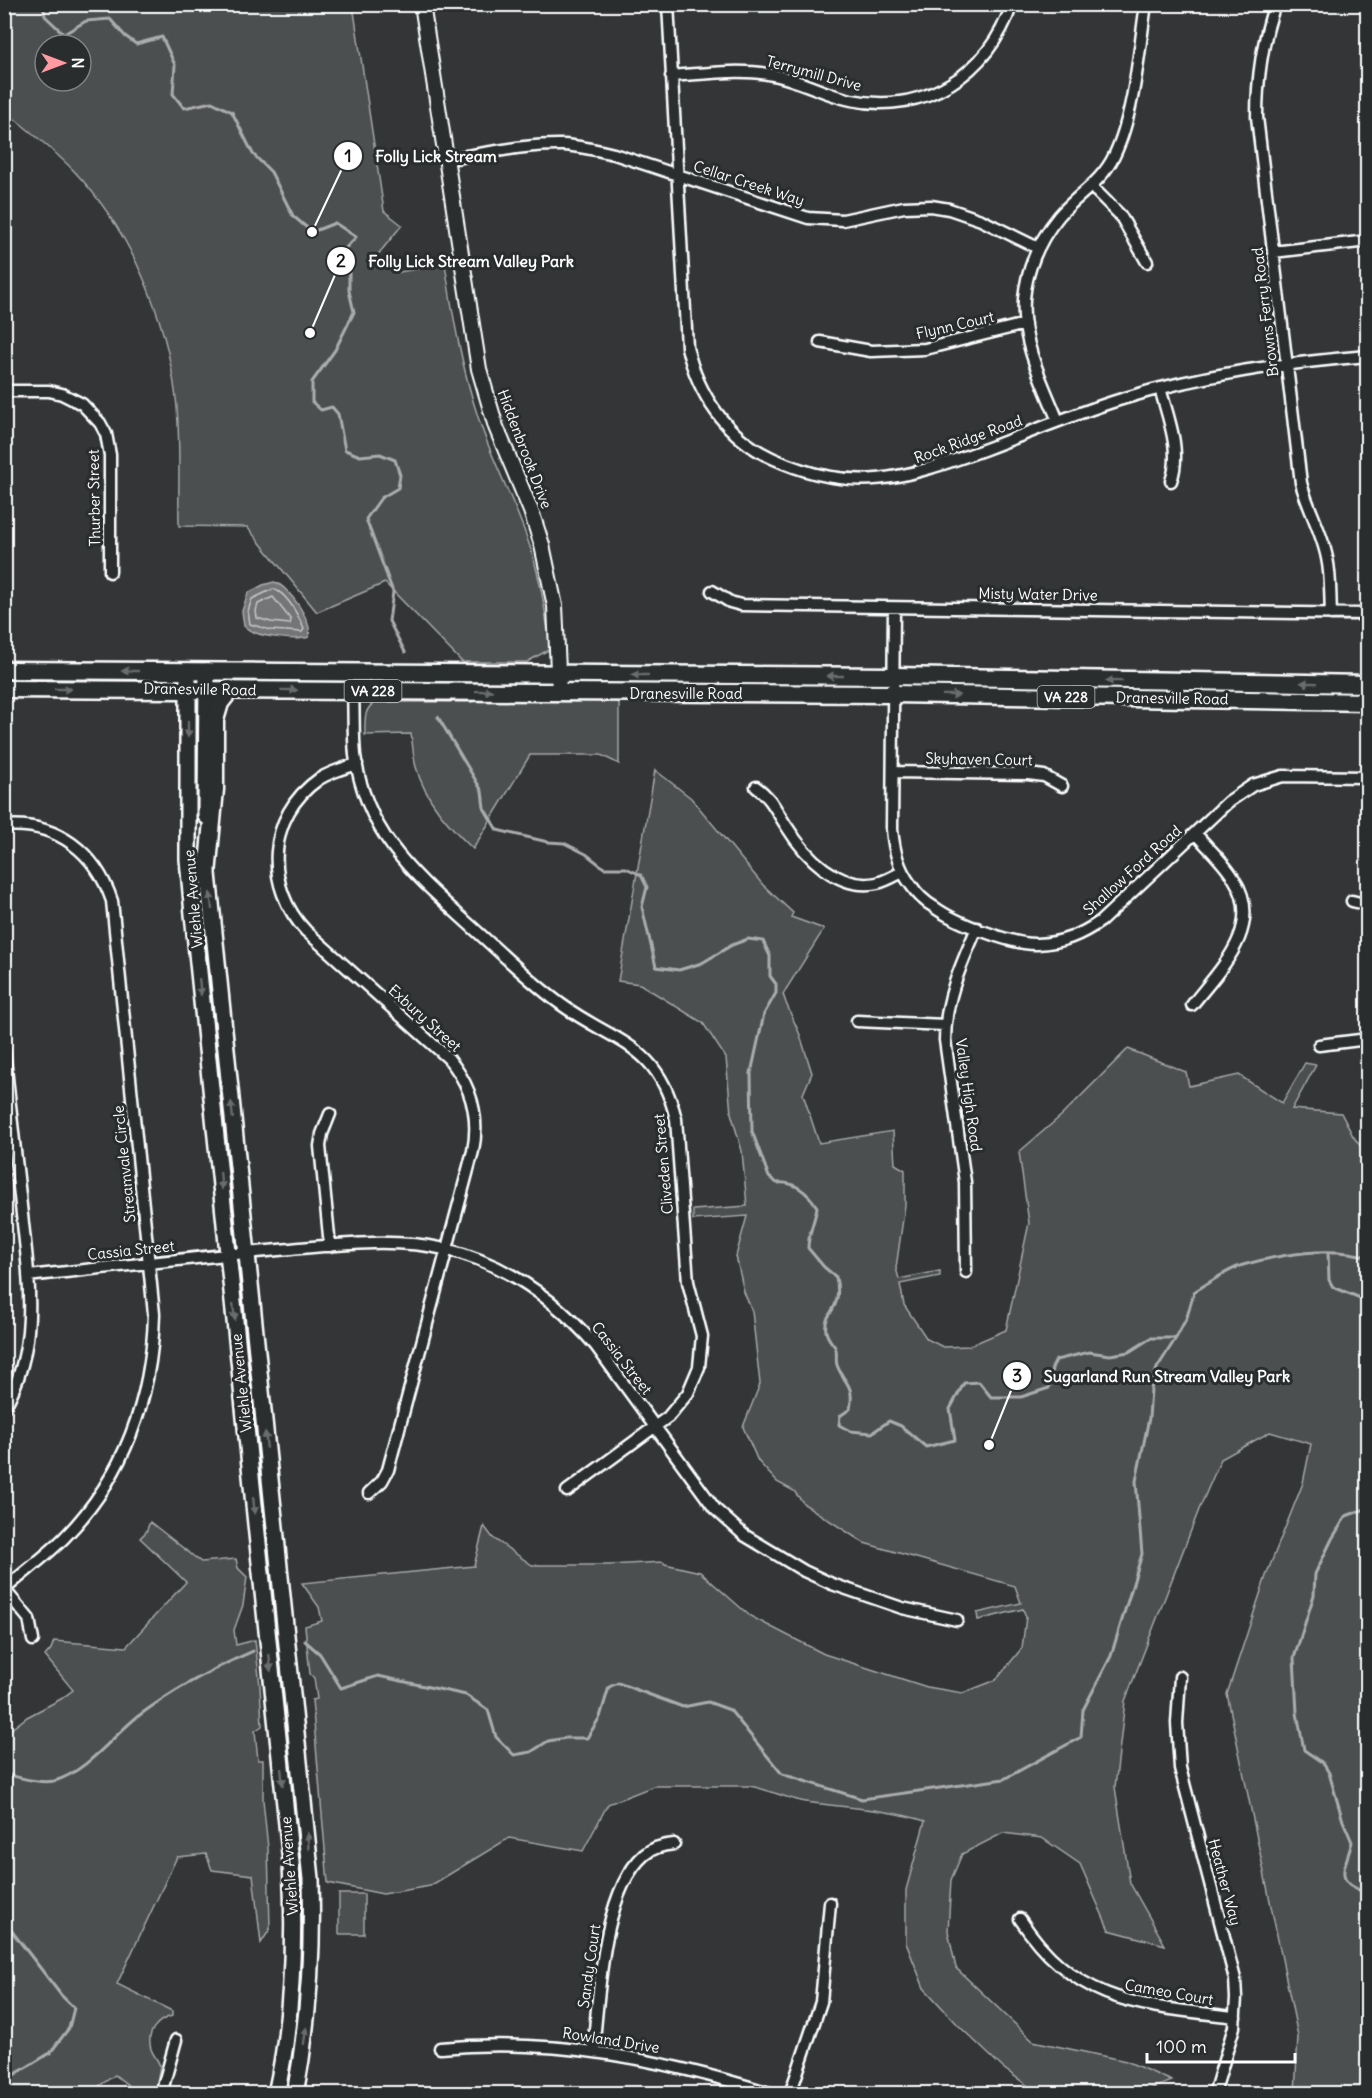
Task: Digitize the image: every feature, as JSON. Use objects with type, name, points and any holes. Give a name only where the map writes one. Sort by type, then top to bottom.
[{"type":"main road","name":"Dranesville Road","points":[[4,670],[893,676],[1368,684]]},
{"type":"main road","name":"Wiehle Avenue","points":[[188,671],[188,859],[289,1837],[293,1919],[289,2009],[276,2094]]},
{"type":"main road","name":"Wiehle Avenue","points":[[207,671],[207,875],[307,1830],[312,1921],[308,2007],[295,2094]]},
{"type":"main road","name":"Dranesville Road","points":[[4,689],[893,694],[1368,702]]},
{"type":"main road","points":[[207,875],[215,789],[215,720],[220,703],[231,689]]},
{"type":"street","points":[[423,6],[441,4]]},
{"type":"street","name":"Rock Ridge Road","points":[[668,4],[685,334],[690,361],[707,400],[718,416],[754,449],[789,466],[817,474],[849,479],[892,478],[933,468],[1058,421],[1160,388],[1230,372],[1368,356]]},
{"type":"street","name":"Terrymill Drive","points":[[671,76],[735,72],[769,74],[853,100],[879,103],[906,101],[938,91],[969,72],[998,38],[1012,4]]},
{"type":"street","points":[[1058,421],[1033,354],[1025,324],[1026,288],[1030,268],[1038,248],[1059,216],[1092,187],[1106,170],[1123,136],[1146,4]]},
{"type":"street","name":"Browns Ferry Road","points":[[1275,4],[1263,46],[1257,93],[1257,117],[1301,483],[1306,503],[1327,558],[1331,614]]},
{"type":"street","name":"Hiddenbrook Drive","points":[[423,6],[479,369],[496,427],[531,511],[542,545],[555,606],[559,692]]},
{"type":"street","name":"Cellar Creek Way","points":[[447,159],[525,147],[565,145],[614,154],[808,218],[843,220],[896,208],[918,206],[949,209],[981,220],[1038,248]]},
{"type":"street","points":[[1092,187],[1120,215],[1147,262]]},
{"type":"street","points":[[1273,252],[1368,241]]},
{"type":"street","name":"Flynn Court","points":[[820,342],[871,351],[904,351],[954,343],[1025,324]]},
{"type":"street","points":[[1160,388],[1175,447],[1175,471],[1171,481]]},
{"type":"street","name":"Thurber Street","points":[[4,391],[49,391],[62,394],[81,404],[100,423],[106,434],[110,455],[110,572]]},
{"type":"street","name":"Misty Water Drive","points":[[712,591],[730,602],[741,605],[1368,614]]},
{"type":"street","name":"Shallow Ford Road","points":[[894,608],[892,829],[896,857],[902,872],[920,897],[933,907],[977,928],[1012,940],[1036,944],[1054,942],[1078,935],[1101,921],[1240,792],[1269,779],[1283,776],[1368,777]]},
{"type":"street","name":"Cliveden Street","points":[[353,691],[357,764],[370,809],[380,829],[404,864],[561,1005],[638,1051],[667,1089],[676,1119],[688,1282],[700,1322],[702,1351],[699,1367],[688,1393],[668,1417],[567,1491]]},
{"type":"street","name":"Exbury Street","points":[[357,764],[319,779],[299,797],[290,810],[278,840],[276,873],[284,900],[299,923],[448,1058],[465,1081],[474,1108],[475,1138],[388,1470],[382,1481],[369,1493]]},
{"type":"street","name":"Skyhaven Court","points":[[893,772],[1028,774],[1044,776],[1062,786]]},
{"type":"street","points":[[756,787],[773,801],[784,824],[803,851],[829,873],[867,884],[878,883],[902,872]]},
{"type":"street","name":"Streamvale Circle","points":[[4,826],[30,826],[62,837],[92,861],[107,885],[112,901],[154,1314],[150,1369],[139,1414],[125,1451],[102,1492],[75,1526],[5,1589]]},
{"type":"street","points":[[1192,1005],[1234,951],[1240,937],[1244,910],[1236,881],[1195,833]]},
{"type":"street","points":[[1352,901],[1368,905]]},
{"type":"street","name":"Valley High Road","points":[[966,1272],[965,1182],[945,1040],[945,1025],[954,983],[977,928]]},
{"type":"street","points":[[857,1021],[945,1025]]},
{"type":"street","points":[[1318,1045],[1368,1039]]},
{"type":"street","points":[[4,1050],[30,1305],[26,1353],[18,1380],[4,1408]]},
{"type":"street","points":[[330,1114],[321,1134],[320,1146],[330,1245]]},
{"type":"street","name":"Cassia Street","points":[[28,1276],[247,1252],[371,1242],[397,1242],[447,1250],[473,1258],[521,1280],[563,1312],[596,1346],[715,1509],[744,1535],[804,1571],[831,1584],[902,1608],[957,1620]]},
{"type":"street","points":[[5,1589],[28,1619],[33,1640]]},
{"type":"street","name":"Heather Way","points":[[1180,1677],[1177,1723],[1180,1768],[1232,1966],[1236,1998],[1234,2027],[1214,2094]]},
{"type":"street","name":"Sandy Court","points":[[593,2050],[608,1930],[619,1896],[627,1878],[645,1854],[654,1848],[674,1844]]},
{"type":"street","points":[[790,2094],[821,2002],[830,1903]]},
{"type":"street","name":"Cameo Court","points":[[1020,1918],[1044,1951],[1059,1965],[1096,1990],[1136,2004],[1235,2017]]},
{"type":"street","points":[[161,2094],[176,2040]]},
{"type":"street","name":"Rowland Drive","points":[[440,2048],[513,2044],[593,2050],[674,2065],[773,2094]]},
{"type":"shaded area","points":[[4,5],[353,5],[384,211],[402,225],[376,257],[394,273],[445,264],[455,323],[473,401],[484,435],[532,552],[542,593],[550,649],[527,662],[462,662],[385,583],[317,612],[247,527],[179,526],[178,414],[171,367],[154,306],[143,276],[113,220],[74,171],[5,111]]},
{"type":"shaded area","points":[[619,690],[619,764],[601,755],[530,755],[473,849],[447,822],[425,790],[415,763],[411,734],[365,735],[367,712],[376,702],[472,702],[470,692]]},
{"type":"shaded area","points":[[655,770],[691,798],[763,885],[793,913],[791,917],[824,929],[783,994],[800,1035],[812,1073],[803,1094],[819,1143],[893,1131],[895,1164],[905,1170],[905,1205],[896,1268],[899,1279],[940,1271],[940,1276],[900,1284],[904,1305],[927,1339],[943,1347],[969,1346],[1006,1330],[1029,1223],[1019,1152],[1062,1115],[1128,1049],[1186,1072],[1189,1086],[1239,1075],[1282,1103],[1305,1063],[1316,1065],[1292,1109],[1341,1113],[1353,1136],[1367,1155],[1367,2093],[1295,2093],[1298,2036],[1227,1694],[1267,1573],[1303,1483],[1311,1444],[1270,1432],[1221,1459],[1200,1507],[1125,1701],[1115,1787],[1130,1883],[1165,1945],[1109,1930],[1080,1864],[1042,1838],[1003,1833],[962,1854],[951,1880],[948,1931],[956,1968],[1033,2041],[1126,2061],[1172,2081],[1142,2092],[1038,2093],[1003,2068],[960,2027],[924,1988],[906,1943],[906,1890],[925,1821],[910,1817],[806,1802],[749,1786],[654,1786],[608,1804],[583,1851],[509,1838],[430,1886],[383,1894],[328,1883],[312,1700],[317,1699],[314,1678],[310,1674],[305,1626],[322,1621],[319,1607],[302,1583],[474,1566],[484,1526],[493,1538],[532,1565],[663,1562],[700,1572],[750,1616],[824,1654],[927,1687],[963,1693],[996,1680],[1022,1648],[1026,1617],[1023,1609],[978,1620],[977,1613],[1021,1603],[1015,1586],[864,1543],[804,1504],[794,1491],[777,1482],[758,1461],[743,1427],[760,1384],[752,1311],[744,1292],[736,1256],[747,1216],[693,1220],[693,1210],[747,1206],[742,1151],[731,1113],[726,1058],[703,1023],[640,984],[618,981]]},
{"type":"shaded area","points":[[150,1522],[201,1562],[236,1559],[238,1568],[247,1577],[243,1605],[234,1630],[236,1645],[255,1640],[262,1726],[255,1731],[258,1760],[263,1760],[270,1929],[261,1943],[253,1875],[212,1870],[206,1854],[177,1857],[117,1984],[172,2011],[172,2016],[162,2020],[151,2032],[151,2049],[160,2066],[157,2082],[151,2093],[138,2093],[115,2075],[89,2093],[5,2093],[5,1734],[27,1717],[73,1690],[45,1656],[54,1641],[126,1647],[186,1582],[140,1538],[146,1532]]},
{"type":"shaded area","points":[[339,1894],[364,1894],[364,1934],[339,1934]]},
{"type":"water","points":[[274,582],[286,590],[299,605],[307,623],[309,637],[295,639],[275,637],[256,633],[244,626],[242,611],[248,593]]},
{"type":"waterway","points":[[43,4],[45,16],[64,34],[86,21],[110,19],[125,36],[136,44],[162,37],[175,65],[173,94],[184,108],[212,102],[232,112],[253,154],[271,172],[293,216],[312,232],[335,223],[356,237],[339,255],[349,269],[349,291],[354,312],[335,350],[312,382],[312,402],[321,410],[332,407],[338,414],[345,450],[360,456],[380,454],[395,460],[400,475],[398,488],[381,498],[366,519],[393,592],[389,621],[405,652]]},
{"type":"waterway","points":[[438,717],[482,791],[484,808],[497,830],[548,842],[564,843],[586,854],[604,868],[626,868],[641,875],[647,887],[642,907],[656,967],[679,970],[702,963],[732,945],[748,939],[763,941],[770,956],[770,976],[776,984],[776,993],[764,1014],[751,1073],[752,1131],[769,1177],[777,1183],[790,1184],[800,1189],[817,1207],[808,1248],[836,1277],[837,1298],[827,1320],[826,1331],[836,1349],[837,1365],[851,1394],[850,1409],[840,1416],[839,1425],[850,1431],[872,1433],[889,1421],[901,1426],[926,1447],[955,1440],[950,1409],[964,1383],[979,1382],[991,1397],[1021,1397],[1049,1388],[1052,1368],[1056,1360],[1089,1352],[1110,1355],[1129,1352],[1151,1338],[1176,1338]]},
{"type":"waterway","points":[[305,1641],[320,1654],[341,1688],[378,1676],[466,1695],[488,1710],[496,1737],[514,1755],[531,1752],[548,1741],[587,1738],[600,1717],[609,1687],[618,1683],[683,1707],[708,1702],[730,1710],[782,1774],[862,1799],[1004,1779],[1081,1737],[1083,1710],[1111,1656],[1142,1554],[1136,1481],[1149,1418],[1151,1389],[1157,1368],[1187,1317],[1194,1292],[1224,1273],[1258,1261],[1322,1252],[1368,1257]]},
{"type":"waterway","points":[[1328,1252],[1329,1280],[1333,1287],[1368,1301]]},
{"type":"waterway","points":[[1368,1508],[1346,1516],[1332,1539],[1315,1574],[1314,1595],[1294,1658],[1297,1713],[1304,1750],[1323,1763],[1329,1773],[1343,1821],[1352,1842],[1344,1867],[1345,1879],[1357,1889],[1368,1893]]},
{"type":"waterway","points":[[4,1774],[42,1782],[65,1777],[87,1763],[137,1717],[164,1698],[208,1672],[253,1651]]},
{"type":"waterway","points":[[4,1921],[61,1995],[74,2008],[69,2028],[50,2053],[4,2081]]},
{"type":"place","name":"Folly Lick Stream","points":[[312,232]]},
{"type":"place","name":"Folly Lick Stream Valley Park","points":[[310,333]]},
{"type":"place","name":"Sugarland Run Stream Valley Park","points":[[989,1445]]}]
